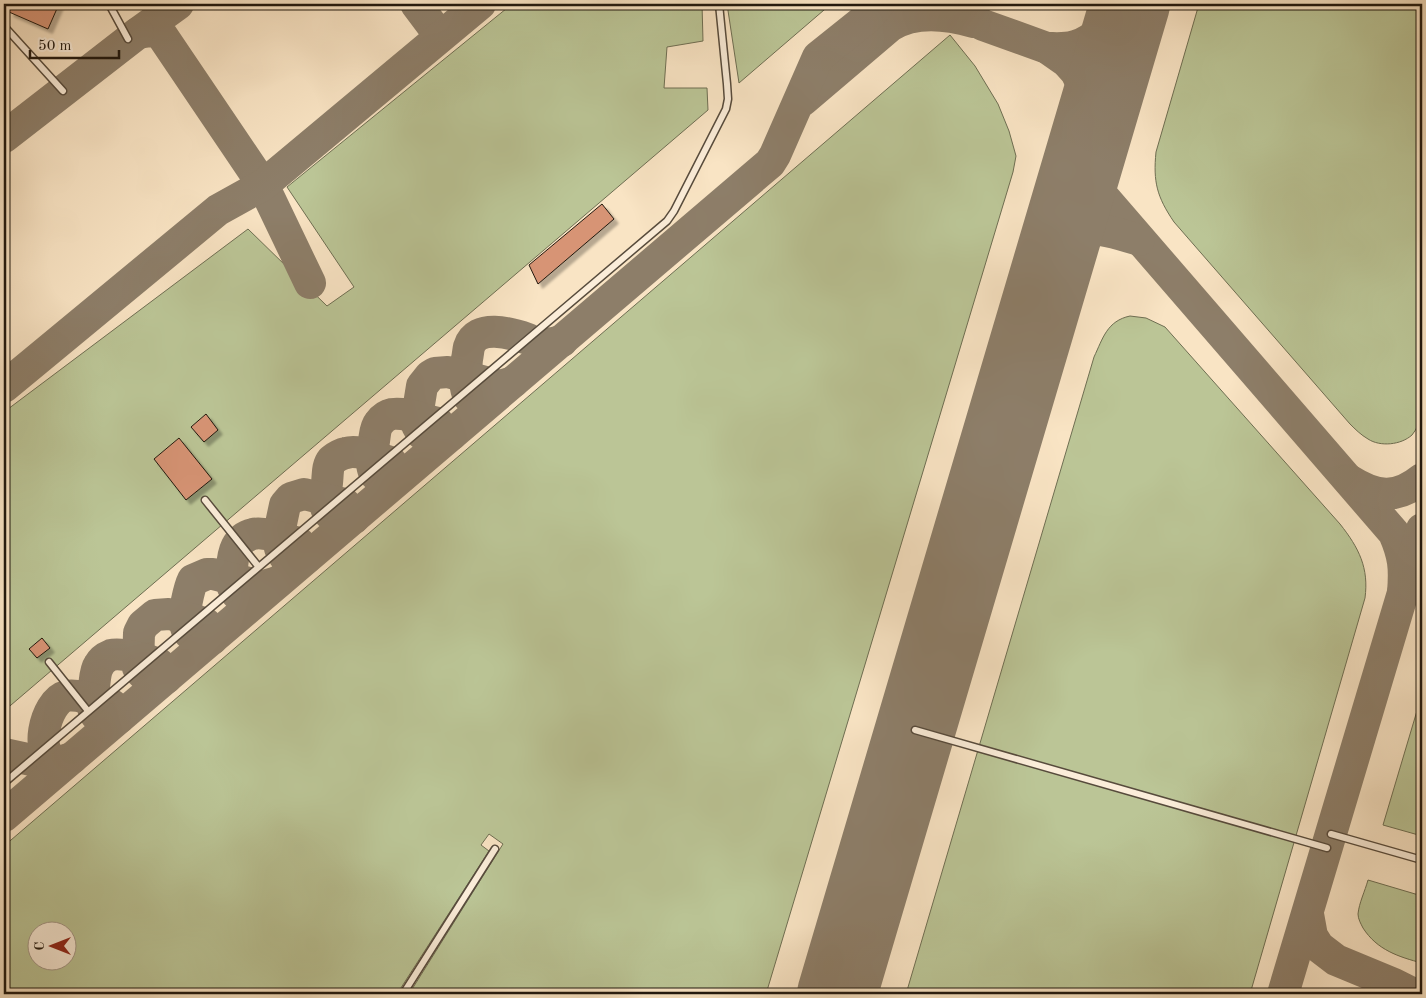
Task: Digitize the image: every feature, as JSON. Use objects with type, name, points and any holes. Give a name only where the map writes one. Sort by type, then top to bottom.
[{"type":"lane","points":[[109,4],[128,39]]},
{"type":"lane","points":[[4,783],[667,221],[674,212],[726,109],[728,99],[727,84],[719,4]]},
{"type":"lane","points":[[4,26],[63,91]]},
{"type":"lane","points":[[205,500],[258,566]]},
{"type":"lane","points":[[50,662],[88,711]]},
{"type":"lane","points":[[915,730],[1327,848]]},
{"type":"lane","points":[[1331,834],[1422,860]]},
{"type":"lane","points":[[403,994],[495,849]]},
{"type":"green space","points":[[512,4],[702,4],[703,41],[667,47],[664,88],[707,88],[708,110],[4,711],[4,412],[248,229],[327,306],[354,287],[287,187]]},
{"type":"green space","points":[[727,4],[831,4],[739,83]]},
{"type":"green space","points":[[1199,4],[1422,4],[1422,414],[1414,433],[1402,441],[1390,444],[1373,442],[1352,426],[1174,222],[1160,197],[1155,172],[1156,152]]},
{"type":"green space","points":[[950,35],[975,66],[998,104],[1009,131],[1016,156],[1013,172],[766,994],[409,994],[503,844],[489,834],[481,845],[489,851],[397,994],[4,994],[4,846]]},
{"type":"green space","points":[[1130,316],[1146,318],[1165,327],[1340,524],[1357,550],[1364,568],[1365,598],[1250,994],[906,994],[1094,357],[1103,337],[1111,326],[1122,318]]},
{"type":"green space","points":[[1422,694],[1422,836],[1383,825]]},
{"type":"green space","points":[[1368,880],[1422,896],[1422,963],[1389,952],[1375,942],[1363,928],[1358,914]]},
{"type":"building","points":[[13,4],[59,4],[48,29],[9,12]]},
{"type":"building","points":[[602,204],[614,219],[538,284],[529,265]]},
{"type":"building","points":[[206,414],[218,430],[204,442],[191,427]]},
{"type":"building","points":[[179,438],[212,479],[186,500],[154,459]]},
{"type":"building","points":[[42,638],[50,648],[37,658],[29,649]]},
{"type":"taxiway","points":[[178,4],[138,33],[151,31],[161,34],[263,185],[310,283]]},
{"type":"taxiway","points":[[416,4],[440,36]]},
{"type":"taxiway","points":[[4,387],[218,210],[263,185],[480,4]]},
{"type":"taxiway","points":[[4,816],[770,163],[818,57],[868,17],[879,4]]},
{"type":"taxiway","points":[[950,4],[983,25],[1047,48],[1067,62],[1076,72],[1085,90],[1090,139],[1090,165],[1093,179],[1100,193],[1394,533],[1403,562],[1403,593]]},
{"type":"taxiway","points":[[1047,48],[1072,47],[1090,40],[1123,4]]},
{"type":"taxiway","points":[[803,100],[890,26],[900,21],[931,15],[953,17],[974,22]]},
{"type":"taxiway","points":[[4,137],[138,33]]},
{"type":"taxiway","points":[[1058,246],[1074,232],[1086,228],[1139,240]]},
{"type":"taxiway","points":[[469,397],[465,379],[468,350],[473,340],[479,335],[486,332],[513,334],[542,344],[562,341]]},
{"type":"taxiway","points":[[451,435],[437,440],[431,439],[422,434],[417,425],[422,386],[430,376],[435,373],[448,372],[500,386],[513,382]]},
{"type":"taxiway","points":[[401,477],[383,479],[374,472],[372,450],[379,423],[392,414],[409,415],[438,423]]},
{"type":"taxiway","points":[[354,518],[339,519],[331,515],[326,507],[325,495],[330,462],[344,453],[351,452],[363,453],[391,462]]},
{"type":"taxiway","points":[[1349,480],[1368,490],[1386,494],[1395,493],[1413,486],[1422,479]]},
{"type":"taxiway","points":[[306,558],[297,561],[291,560],[285,557],[280,548],[278,538],[285,505],[291,498],[304,494],[345,504]]},
{"type":"taxiway","points":[[1283,994],[1422,529]]},
{"type":"taxiway","points":[[240,597],[233,587],[231,576],[235,552],[243,539],[258,533],[299,543]]},
{"type":"taxiway","points":[[212,639],[199,639],[191,635],[186,628],[186,608],[193,580],[207,574],[213,574],[264,586],[278,582]]},
{"type":"taxiway","points":[[166,678],[150,679],[138,668],[139,633],[143,625],[155,615],[169,614],[206,624]]},
{"type":"taxiway","points":[[119,718],[103,719],[98,717],[93,708],[95,676],[102,661],[116,654],[159,664]]},
{"type":"taxiway","points":[[72,758],[60,761],[51,758],[46,752],[44,730],[52,708],[59,700],[71,695],[112,705]]},
{"type":"taxiway","points":[[4,754],[50,764],[65,763]]},
{"type":"taxiway","points":[[1308,914],[1312,936],[1319,947],[1336,960],[1414,994]]},
{"type":"runway","points":[[837,994],[1130,4]]}]
